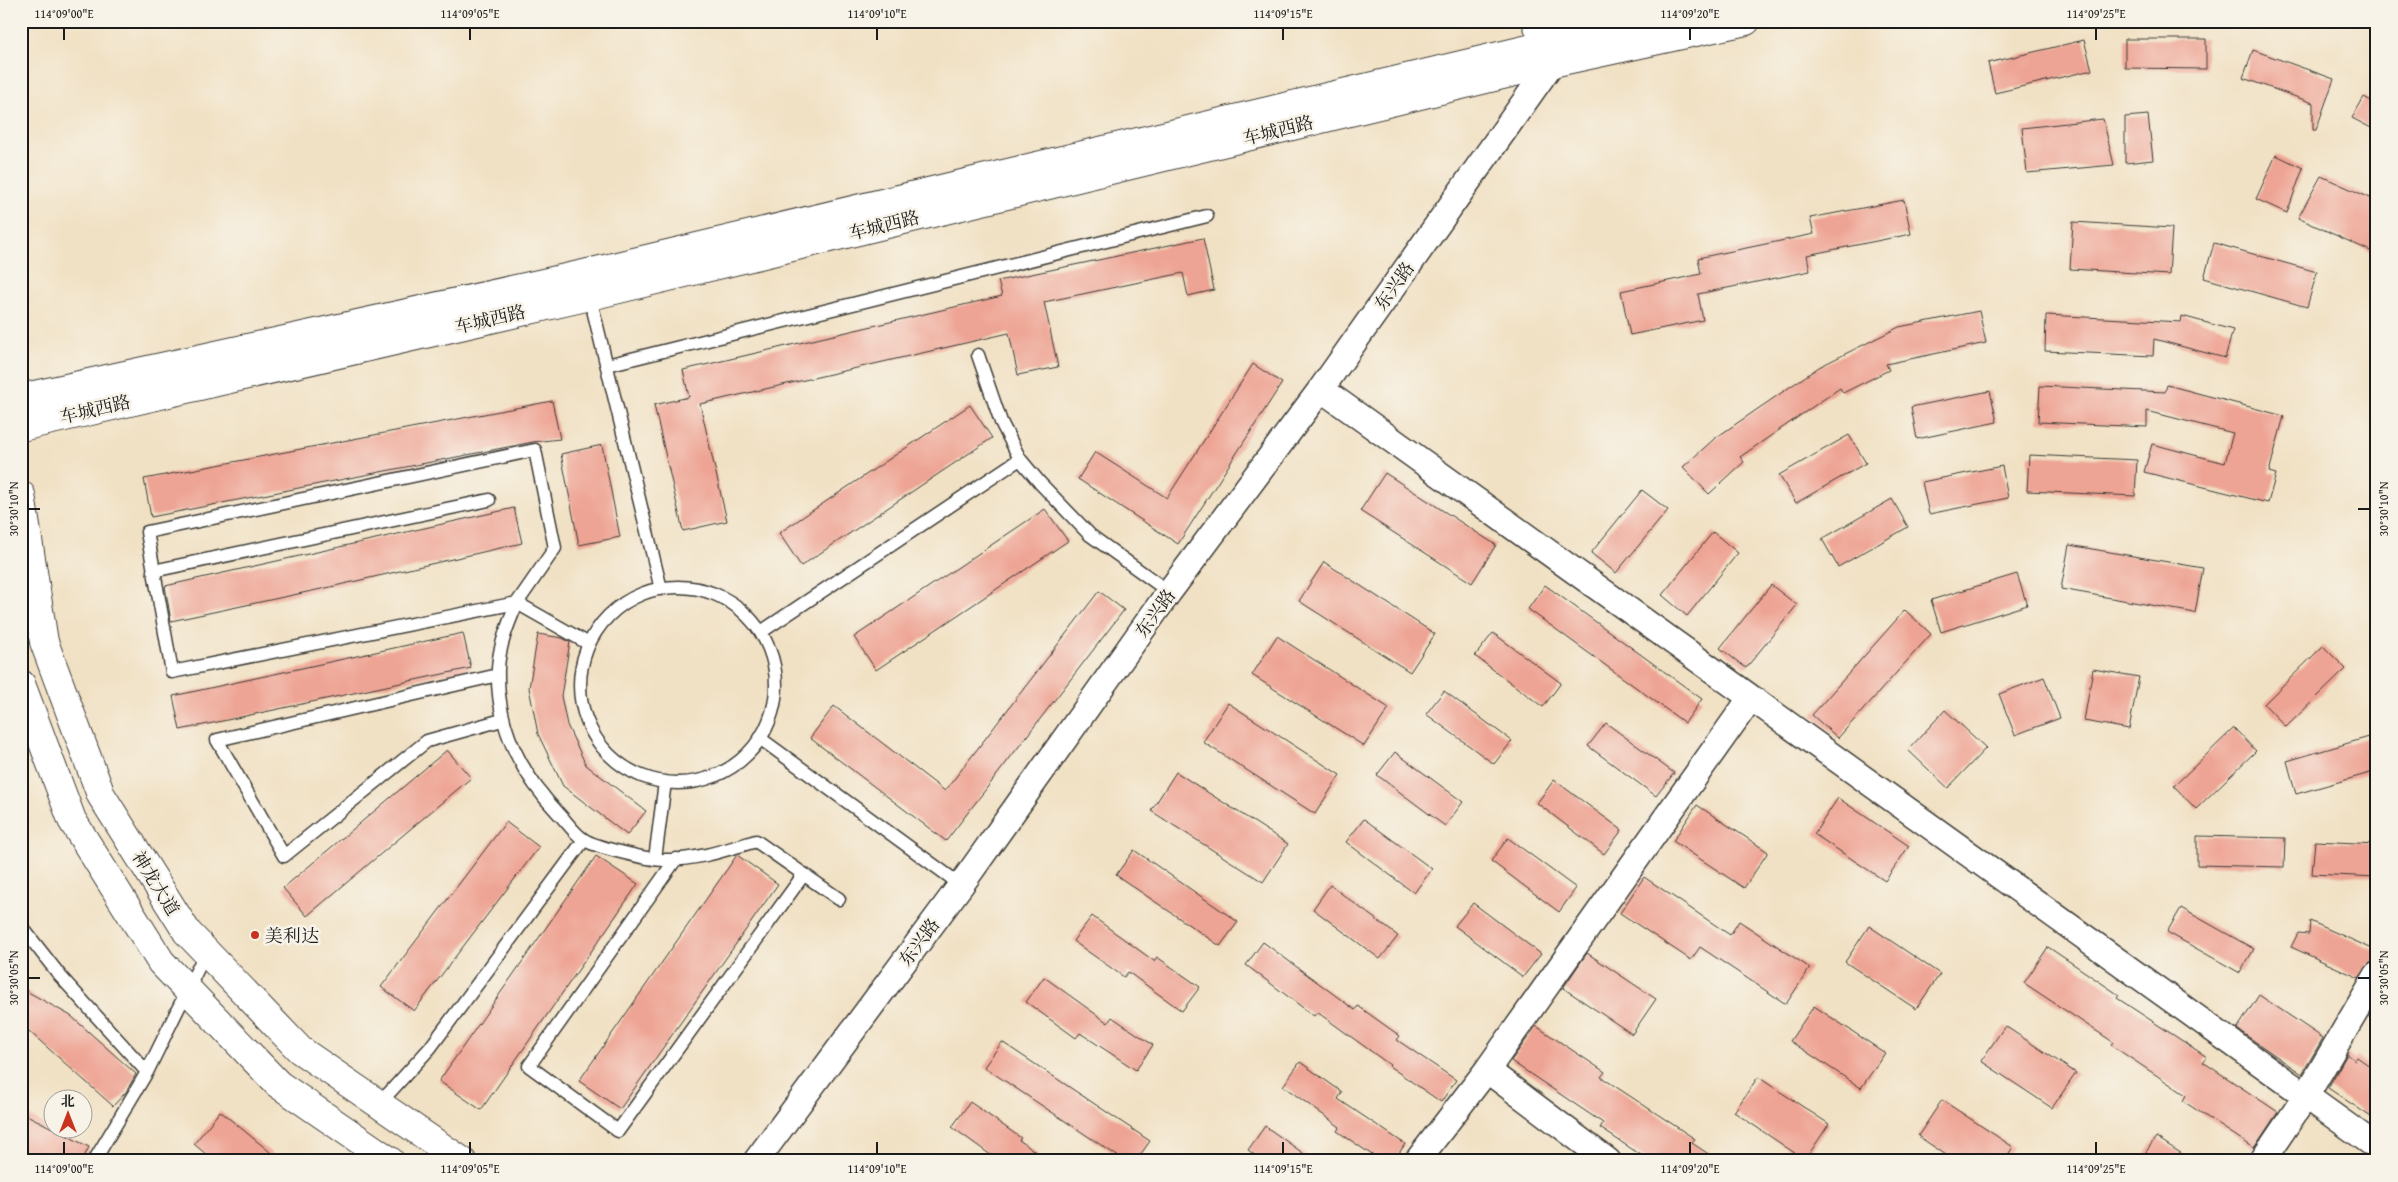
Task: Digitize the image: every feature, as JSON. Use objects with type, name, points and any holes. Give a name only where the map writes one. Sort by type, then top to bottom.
[{"type":"main road","name":"车城西路","points":[[21,427],[1545,43],[1646,21]]},
{"type":"main road","name":"车城西路","points":[[1545,43],[1746,21]]},
{"type":"main road","name":"车城西路","points":[[21,398],[587,285]]},
{"type":"main road","name":"神龙大道","points":[[21,494],[44,642],[101,795],[187,932],[300,1050],[462,1161]]},
{"type":"main road","points":[[21,684],[72,820],[161,962],[278,1084],[390,1161]]},
{"type":"street","name":"东兴路","points":[[756,1161],[961,885],[1170,592],[1321,389],[1545,43]]},
{"type":"street","points":[[1321,389],[1750,699],[2377,1146]]},
{"type":"street","points":[[1418,1161],[1487,1070],[1750,699]]},
{"type":"street","points":[[2262,1161],[2306,1096],[2377,975]]},
{"type":"street","points":[[1487,1070],[1608,1161]]},
{"type":"lane","points":[[607,365],[1207,216]]},
{"type":"lane","points":[[587,285],[661,589]]},
{"type":"lane","points":[[978,354],[1001,422],[1020,459],[1040,483],[1090,535],[1170,592]]},
{"type":"lane","points":[[589,644],[517,603],[172,672],[147,532],[535,450],[555,548],[517,603],[504,633],[498,675],[502,720],[513,750],[537,791],[584,840],[622,852],[655,858],[676,859],[701,856],[756,841],[839,900]]},
{"type":"lane","points":[[760,632],[1020,459]]},
{"type":"lane","points":[[153,571],[490,500]]},
{"type":"lane","points":[[684,588],[714,594],[746,614],[760,632],[770,652],[776,674],[776,697],[760,739],[746,756],[722,772],[708,778],[687,783],[664,782],[639,775],[616,762],[594,736],[586,720],[580,695],[581,669],[589,644],[607,618],[632,599],[661,589],[684,588]]},
{"type":"lane","points":[[498,675],[217,740],[284,856],[426,741],[502,720]]},
{"type":"lane","points":[[760,739],[961,885]]},
{"type":"lane","points":[[655,858],[664,782]]},
{"type":"lane","points":[[379,1104],[430,1048],[584,840]]},
{"type":"lane","points":[[676,859],[529,1066],[618,1131],[804,874]]},
{"type":"lane","points":[[21,926],[61,977],[147,1072]]},
{"type":"lane","points":[[94,1161],[147,1072],[206,952]]},
{"type":"building","points":[[2125,39],[2206,39],[2206,69],[2125,68]]},
{"type":"building","points":[[2084,40],[2092,70],[1995,93],[1988,63]]},
{"type":"building","points":[[2253,50],[2334,79],[2316,130],[2313,130],[2313,103],[2243,78]]},
{"type":"building","points":[[2364,97],[2377,104],[2377,131],[2352,118]]},
{"type":"building","points":[[2148,115],[2153,160],[2125,163],[2125,117]]},
{"type":"building","points":[[2103,119],[2114,165],[2027,173],[2022,128]]},
{"type":"building","points":[[2276,155],[2303,168],[2287,213],[2256,199]]},
{"type":"building","points":[[2321,176],[2377,201],[2377,254],[2298,218]]},
{"type":"building","points":[[1904,200],[1911,234],[1807,255],[1810,271],[1698,294],[1703,320],[1630,335],[1621,291],[1701,274],[1698,258],[1814,234],[1810,218]]},
{"type":"building","points":[[2073,222],[2172,228],[2169,275],[2070,269]]},
{"type":"building","points":[[1203,238],[1214,290],[1188,296],[1183,273],[1044,302],[1058,367],[1018,375],[1009,333],[700,404],[727,521],[683,531],[654,405],[689,397],[683,370],[1002,296],[998,281]]},
{"type":"building","points":[[2214,243],[2317,272],[2307,307],[2204,278]]},
{"type":"building","points":[[1979,311],[1986,343],[1886,364],[1889,370],[1843,393],[1840,388],[1740,457],[1744,462],[1709,494],[1683,467],[1714,439],[1819,367],[1899,327]]},
{"type":"building","points":[[2046,315],[2181,322],[2182,316],[2233,330],[2225,358],[2154,339],[2153,356],[2045,351]]},
{"type":"building","points":[[1253,364],[1282,383],[1178,544],[1078,479],[1095,452],[1167,498]]},
{"type":"building","points":[[2167,385],[2284,416],[2269,472],[2276,474],[2268,503],[2144,472],[2152,444],[2225,463],[2233,433],[2147,411],[2147,427],[2038,422],[2040,386],[2165,392]]},
{"type":"building","points":[[1990,391],[1997,422],[1917,439],[1911,407]]},
{"type":"building","points":[[552,401],[560,439],[533,442],[151,517],[144,479]]},
{"type":"building","points":[[970,405],[992,438],[801,566],[779,533]]},
{"type":"building","points":[[1849,435],[1866,463],[1796,503],[1779,475]]},
{"type":"building","points":[[602,445],[620,537],[579,545],[561,454]]},
{"type":"building","points":[[2029,455],[2137,460],[2135,496],[2027,491]]},
{"type":"building","points":[[2002,466],[2008,498],[1929,514],[1922,482]]},
{"type":"building","points":[[1385,473],[1496,545],[1472,583],[1360,511]]},
{"type":"building","points":[[1642,490],[1668,510],[1616,573],[1591,553]]},
{"type":"building","points":[[1892,499],[1908,527],[1838,567],[1822,539]]},
{"type":"building","points":[[514,508],[522,543],[171,621],[165,586]]},
{"type":"building","points":[[1045,509],[1068,541],[876,670],[854,637]]},
{"type":"building","points":[[1713,532],[1738,553],[1687,616],[1662,595]]},
{"type":"building","points":[[2069,545],[2203,568],[2195,613],[2061,589]]},
{"type":"building","points":[[1324,562],[1435,634],[1410,672],[1299,601]]},
{"type":"building","points":[[2017,574],[2027,605],[1941,632],[1931,600]]},
{"type":"building","points":[[1545,585],[1702,699],[1685,723],[1528,609]]},
{"type":"building","points":[[1771,585],[1797,605],[1746,668],[1720,648]]},
{"type":"building","points":[[1099,591],[1124,610],[946,841],[810,738],[834,706],[945,791]]},
{"type":"building","points":[[1905,610],[1931,634],[1838,738],[1812,715]]},
{"type":"building","points":[[463,633],[471,668],[180,730],[173,696]]},
{"type":"building","points":[[1493,633],[1561,683],[1543,707],[1475,656]]},
{"type":"building","points":[[538,634],[562,638],[570,642],[561,696],[567,725],[586,765],[646,811],[627,835],[563,786],[538,734],[529,688]]},
{"type":"building","points":[[1277,636],[1389,708],[1364,746],[1252,675]]},
{"type":"building","points":[[2323,646],[2346,669],[2286,727],[2264,704]]},
{"type":"building","points":[[2093,669],[2139,677],[2129,729],[2084,721]]},
{"type":"building","points":[[2044,677],[2060,718],[2015,735],[1999,694]]},
{"type":"building","points":[[1444,691],[1512,741],[1494,764],[1426,714]]},
{"type":"building","points":[[1228,703],[1340,775],[1315,814],[1203,742]]},
{"type":"building","points":[[1945,710],[1986,748],[1948,788],[1908,750]]},
{"type":"building","points":[[1606,723],[1674,773],[1656,796],[1588,746]]},
{"type":"building","points":[[2234,728],[2256,751],[2196,809],[2174,786]]},
{"type":"building","points":[[2369,737],[2377,771],[2296,794],[2287,761]]},
{"type":"building","points":[[447,750],[471,778],[307,916],[283,888]]},
{"type":"building","points":[[1395,752],[1463,802],[1445,826],[1377,775]]},
{"type":"building","points":[[1176,772],[1288,844],[1263,882],[1151,811]]},
{"type":"building","points":[[1554,780],[1622,830],[1604,854],[1537,803]]},
{"type":"building","points":[[1838,798],[1909,846],[1885,881],[1814,834]]},
{"type":"building","points":[[1697,805],[1768,852],[1744,888],[1673,841]]},
{"type":"building","points":[[1364,819],[1432,869],[1414,893],[1346,842]]},
{"type":"building","points":[[506,822],[539,847],[414,1011],[381,987]]},
{"type":"building","points":[[2197,836],[2285,838],[2284,867],[2197,865]]},
{"type":"building","points":[[1508,838],[1576,888],[1559,912],[1491,861]]},
{"type":"building","points":[[2315,841],[2377,844],[2377,877],[2312,874]]},
{"type":"building","points":[[1134,850],[1238,922],[1220,946],[1116,875]]},
{"type":"building","points":[[737,855],[778,884],[620,1109],[579,1081]]},
{"type":"building","points":[[596,856],[638,884],[481,1110],[439,1081]]},
{"type":"building","points":[[1644,877],[1730,935],[1739,921],[1810,968],[1786,1004],[1700,947],[1691,960],[1620,913]]},
{"type":"building","points":[[1330,885],[1398,936],[1380,959],[1313,909]]},
{"type":"building","points":[[1473,903],[1541,954],[1523,977],[1455,926]]},
{"type":"building","points":[[2181,908],[2254,949],[2240,973],[2167,932]]},
{"type":"building","points":[[1092,916],[1154,961],[1157,957],[1200,987],[1182,1011],[1128,972],[1124,977],[1073,941]]},
{"type":"building","points":[[2310,921],[2377,951],[2377,961],[2370,963],[2359,978],[2291,947],[2298,933],[2309,934]]},
{"type":"building","points":[[1869,926],[1940,974],[1916,1009],[1845,962]]},
{"type":"building","points":[[1263,942],[1355,1010],[1358,1006],[1400,1036],[1397,1040],[1456,1080],[1441,1102],[1317,1012],[1314,1016],[1246,965]]},
{"type":"building","points":[[2048,947],[2119,995],[2117,998],[2207,1057],[2203,1062],[2278,1112],[2254,1148],[2183,1101],[2186,1095],[2111,1045],[2113,1042],[2024,983]]},
{"type":"building","points":[[1587,953],[1656,999],[1632,1034],[1563,988]]},
{"type":"building","points":[[1044,977],[1108,1023],[1112,1017],[1153,1045],[1136,1070],[1080,1033],[1076,1038],[1026,1002]]},
{"type":"building","points":[[21,988],[71,1016],[136,1074],[126,1092],[113,1106],[21,1024]]},
{"type":"building","points":[[2259,995],[2323,1038],[2302,1074],[2237,1029]]},
{"type":"building","points":[[1814,1006],[1885,1053],[1861,1088],[1790,1041]]},
{"type":"building","points":[[1536,1026],[1605,1072],[1601,1077],[1695,1139],[1692,1143],[1719,1161],[1650,1161],[1600,1128],[1603,1123],[1511,1061]]},
{"type":"building","points":[[2005,1026],[2076,1073],[2052,1108],[1981,1061]]},
{"type":"building","points":[[1002,1042],[1150,1141],[1136,1161],[1125,1161],[984,1067]]},
{"type":"building","points":[[2347,1054],[2355,1060],[2357,1057],[2377,1071],[2377,1121],[2328,1088]]},
{"type":"building","points":[[1300,1062],[1342,1092],[1338,1099],[1405,1144],[1394,1161],[1381,1161],[1337,1131],[1340,1127],[1283,1086]]},
{"type":"building","points":[[1758,1077],[1829,1124],[1805,1160],[1734,1112]]},
{"type":"building","points":[[1942,1100],[2013,1147],[2004,1161],[1955,1161],[1918,1136]]},
{"type":"building","points":[[970,1102],[1021,1138],[1019,1140],[1048,1161],[999,1161],[952,1127]]},
{"type":"building","points":[[220,1111],[281,1161],[214,1161],[194,1144]]},
{"type":"building","points":[[21,1112],[42,1123],[42,1140],[75,1140],[89,1147],[82,1161],[30,1161],[21,1156]]},
{"type":"building","points":[[1265,1126],[1314,1161],[1263,1161],[1248,1150]]},
{"type":"building","points":[[2156,1137],[2193,1161],[2140,1161]]},
{"type":"place","name":"美利达","points":[[255,935]]}]
